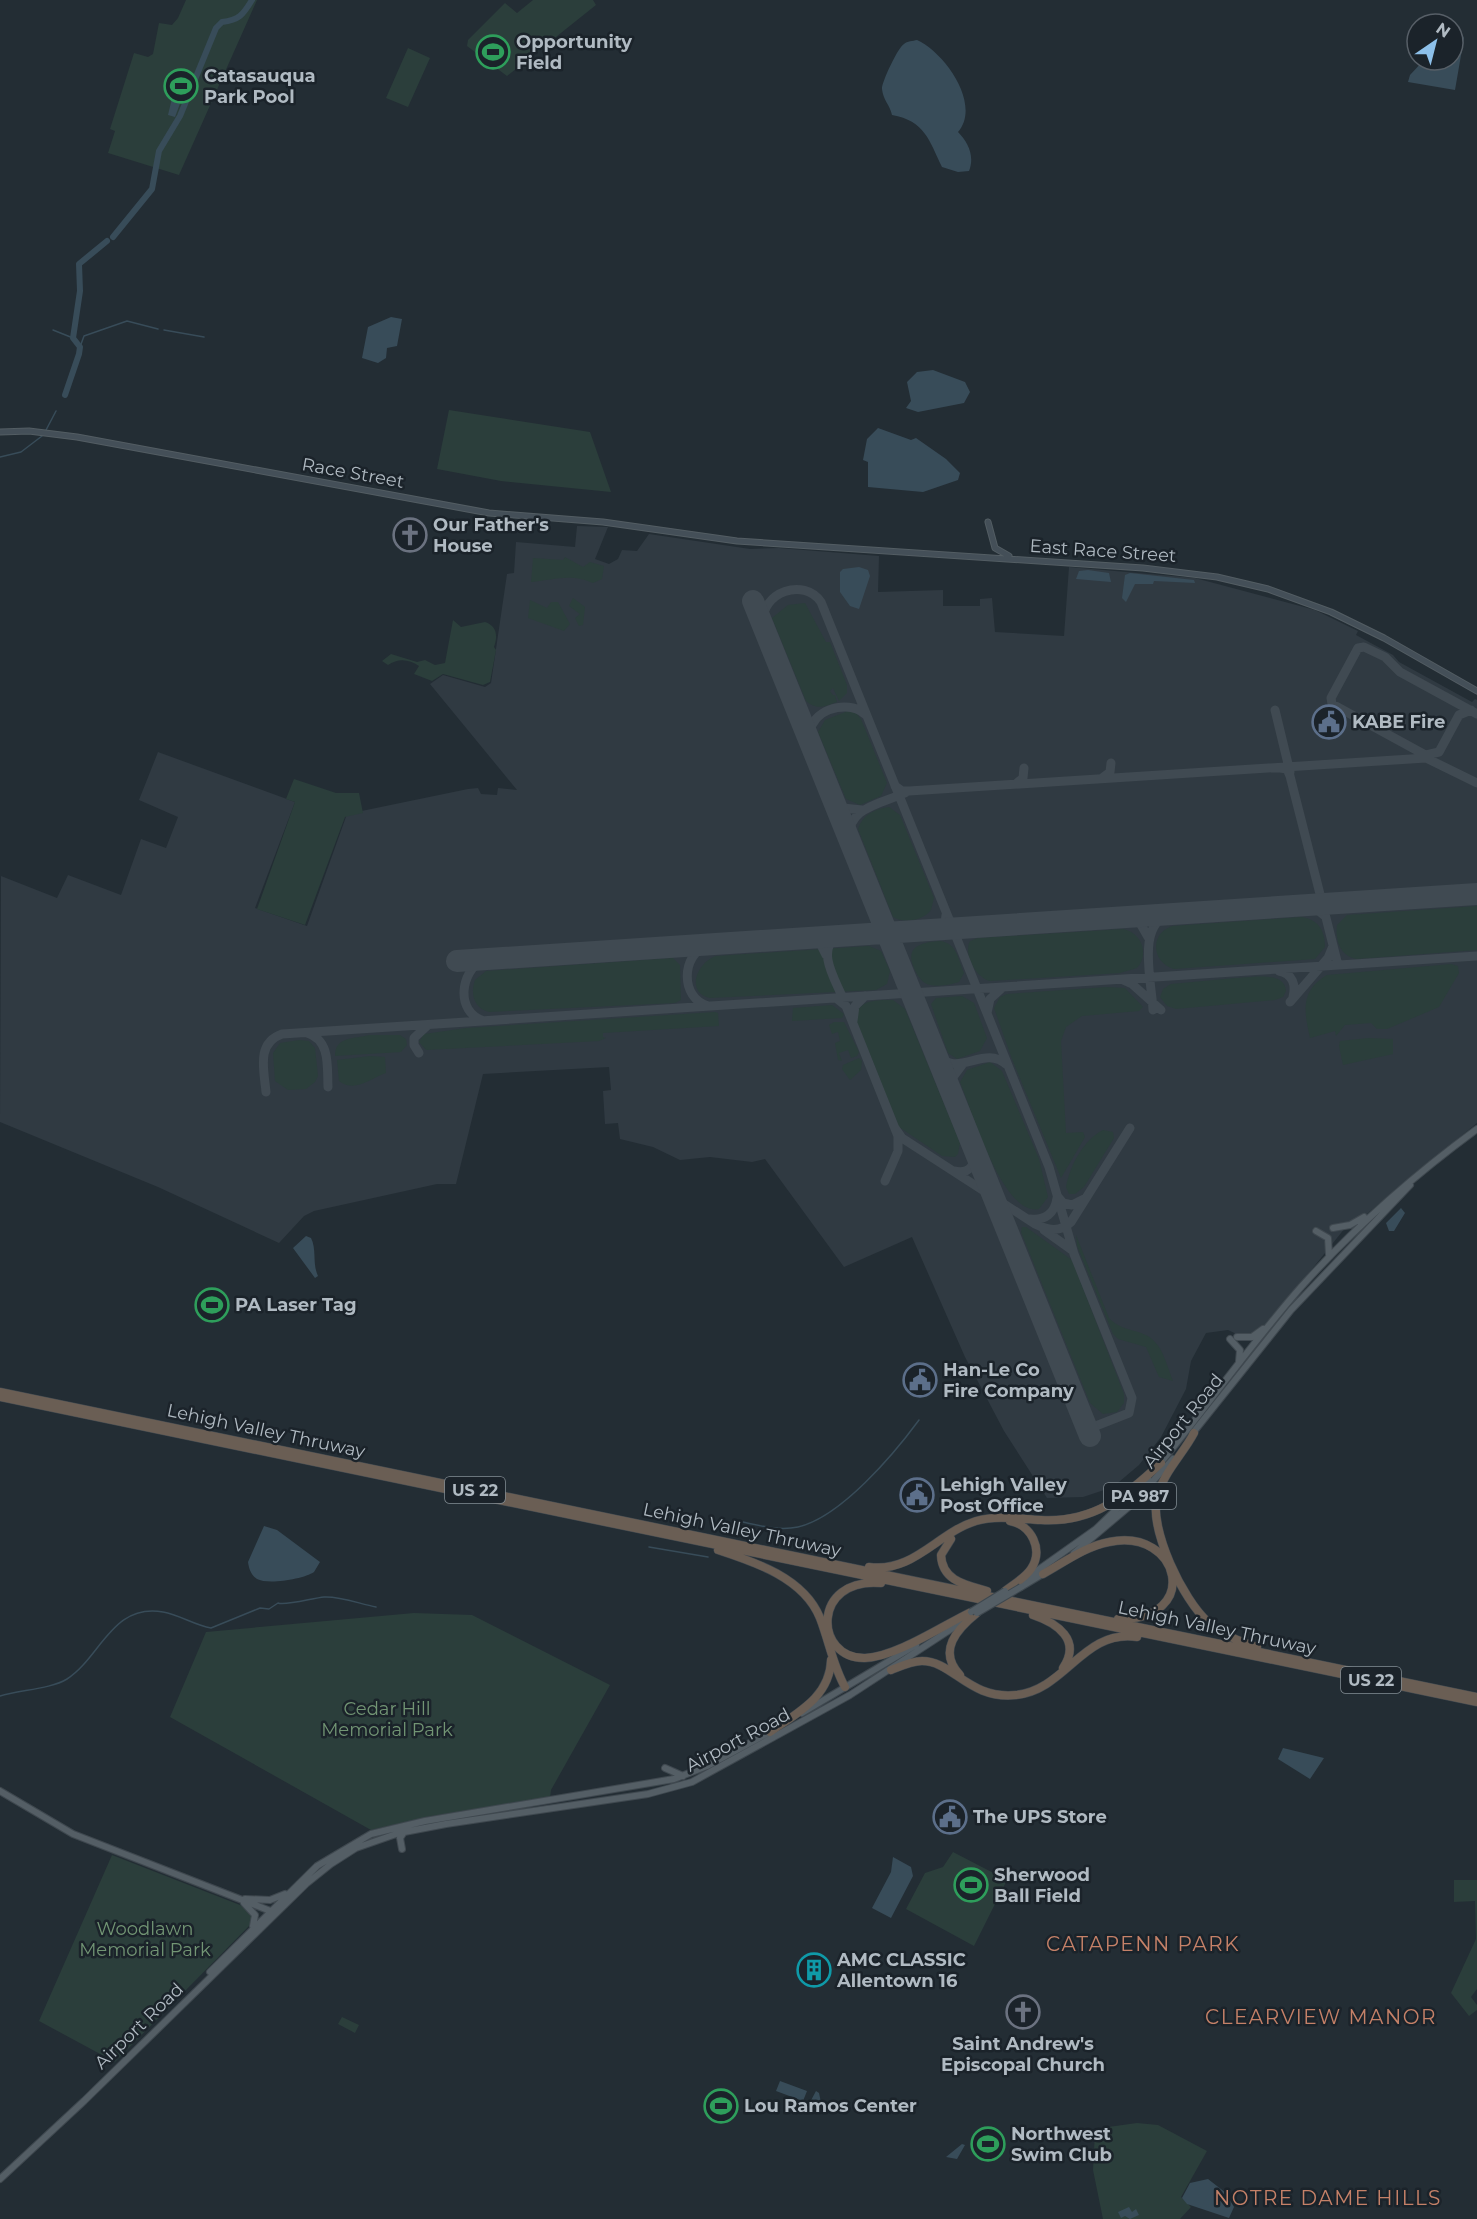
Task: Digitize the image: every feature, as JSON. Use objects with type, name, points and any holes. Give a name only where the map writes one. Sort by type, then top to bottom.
[{"type":"highway","name":"Lehigh Valley Thruway","points":[[0,1392],[272,1451]]},
{"type":"highway","name":"Lehigh Valley Thruway","points":[[0,1397],[787,1554],[1477,1697]]},
{"type":"highway","points":[[1194,1433],[1158,1493],[1155,1515],[1163,1543],[1185,1593],[1204,1619],[1228,1636],[1288,1658]]},
{"type":"highway","name":"Lehigh Valley Thruway","points":[[289,1454],[1477,1702]]},
{"type":"highway","points":[[787,1554],[876,1568],[898,1566],[917,1557],[957,1530],[980,1520],[999,1517],[1064,1520],[1094,1514],[1122,1498],[1161,1463]]},
{"type":"highway","points":[[1005,1591],[1016,1586],[1029,1571],[1036,1555],[1032,1537],[1020,1525],[1004,1521],[981,1524],[959,1533],[945,1545],[942,1563],[952,1578],[1035,1605]]},
{"type":"highway","points":[[683,1538],[752,1562],[792,1584],[815,1608],[845,1687]]},
{"type":"highway","points":[[1043,1574],[1090,1548],[1113,1541],[1144,1544],[1156,1550],[1166,1560],[1172,1572],[1172,1588],[1168,1600],[1159,1610],[1144,1617],[1131,1619],[1084,1616]]},
{"type":"highway","points":[[928,1589],[871,1583],[847,1588],[835,1598],[829,1609],[827,1625],[831,1638],[848,1654],[871,1657],[897,1649],[974,1612]]},
{"type":"highway","points":[[974,1612],[959,1629],[951,1643],[951,1661],[960,1675],[980,1687],[1004,1692],[1028,1690],[1046,1682],[1061,1670],[1068,1659],[1070,1647],[1065,1634],[1049,1621],[1000,1604]]},
{"type":"highway","points":[[891,1670],[912,1662],[929,1661],[978,1690],[1014,1695],[1034,1691],[1048,1684],[1091,1646],[1118,1636],[1133,1636],[1265,1659]]},
{"type":"highway","points":[[770,1732],[820,1694],[830,1674],[831,1650]]},
{"type":"highway","points":[[1389,1679],[1477,1692]]},
{"type":"main road","name":"Race Street","points":[[0,432],[38,432],[485,513],[603,522],[702,536]]},
{"type":"main road","points":[[988,522],[996,549],[1016,559]]},
{"type":"main road","name":"East Race Street","points":[[702,536],[765,543],[1185,572],[1268,590],[1331,612],[1362,626],[1477,692]]},
{"type":"main road","name":"Airport Road","points":[[0,2179],[63,2121],[273,1912],[290,1891],[330,1856],[371,1834],[395,1827],[655,1784],[683,1776],[707,1766],[770,1732],[974,1612],[1052,1563],[1096,1529],[1137,1491],[1269,1326],[1329,1257],[1377,1209],[1477,1129]]},
{"type":"main road","name":"Airport Road","points":[[1016,1586],[1043,1574],[1089,1542],[1131,1505],[1194,1433],[1291,1310],[1349,1247],[1402,1196],[1413,1180]]},
{"type":"main road","points":[[1333,1228],[1352,1224],[1377,1209]]},
{"type":"main road","points":[[1316,1231],[1323,1233],[1329,1239],[1329,1257]]},
{"type":"main road","points":[[1239,1364],[1240,1350],[1233,1338],[1252,1336],[1269,1326]]},
{"type":"main road","name":"Airport Road","points":[[0,2174],[107,2074],[252,1929],[316,1875],[344,1855],[369,1843],[404,1832],[678,1787],[719,1770],[891,1670],[1005,1591]]},
{"type":"main road","points":[[665,1768],[673,1774],[683,1776]]},
{"type":"main road","points":[[0,1791],[73,1834],[273,1912]]},
{"type":"main road","points":[[402,1850],[400,1838],[404,1832]]},
{"type":"main road","points":[[236,1898],[267,1900],[290,1891]]},
{"type":"main road","points":[[236,1898],[254,1912],[256,1918],[252,1929]]},
{"type":"shaded area","points":[[577,526],[608,527],[595,559],[609,564],[618,559],[622,550],[637,551],[649,534],[750,549],[779,548],[879,556],[878,592],[943,590],[943,606],[980,606],[980,599],[992,598],[995,632],[1064,636],[1069,567],[1195,578],[1315,610],[1358,631],[1356,635],[1393,655],[1399,662],[1472,702],[1477,700],[1477,1123],[1356,1223],[1345,1228],[1260,1334],[1243,1337],[1228,1330],[1206,1333],[1191,1361],[1186,1389],[1161,1437],[1139,1465],[1113,1487],[1083,1497],[1047,1498],[1004,1431],[965,1357],[912,1237],[844,1267],[765,1159],[752,1162],[710,1157],[680,1160],[653,1147],[620,1139],[618,1123],[605,1124],[603,1091],[611,1090],[609,1067],[483,1074],[456,1184],[437,1184],[314,1211],[304,1216],[279,1243],[158,1187],[0,1122],[1,876],[57,898],[68,875],[121,895],[141,839],[166,848],[178,817],[139,800],[158,752],[295,802],[255,908],[307,926],[347,814],[468,789],[478,788],[481,794],[497,795],[498,788],[517,790],[430,684],[443,675],[485,687],[491,683],[507,574],[514,573],[516,542],[575,547]]},
{"type":"green space","points":[[186,0],[257,0],[179,175],[108,153],[115,131],[110,129],[134,53],[148,57],[153,54],[159,23],[172,25],[178,18]]},
{"type":"green space","points":[[533,0],[593,0],[596,5],[507,76],[467,46],[468,40],[505,3],[517,13]]},
{"type":"green space","points":[[408,48],[430,58],[408,107],[386,98]]},
{"type":"green space","points":[[449,410],[590,432],[611,492],[501,481],[437,469]]},
{"type":"green space","points":[[565,557],[583,567],[590,562],[604,566],[602,579],[593,583],[577,578],[531,582],[533,558],[563,560]]},
{"type":"green space","points":[[573,598],[585,607],[583,625],[579,626],[575,618],[580,614],[569,606]]},
{"type":"green space","points":[[530,600],[547,608],[551,602],[558,602],[570,624],[564,631],[528,618]]},
{"type":"green space","points":[[805,603],[826,642],[830,642],[847,685],[847,693],[839,701],[833,688],[830,691],[835,695],[837,702],[824,706],[817,707],[806,701],[772,618],[788,605]]},
{"type":"green space","points":[[453,620],[461,627],[485,622],[494,629],[496,650],[490,682],[483,685],[443,674],[432,681],[414,674],[419,666],[411,662],[400,660],[388,665],[382,661],[391,654],[417,662],[425,660],[435,665],[445,663]]},
{"type":"green space","points":[[848,711],[856,713],[861,719],[887,783],[881,796],[860,805],[846,799],[818,732],[825,720]]},
{"type":"green space","points":[[294,779],[336,793],[359,793],[363,813],[345,817],[305,925],[257,909],[295,802],[286,799]]},
{"type":"green space","points":[[889,807],[900,815],[934,898],[931,910],[924,916],[913,920],[893,917],[858,829],[862,820],[869,814]]},
{"type":"green space","points":[[1477,906],[1477,950],[1357,959],[1346,955],[1338,942],[1337,925],[1347,915]]},
{"type":"green space","points":[[1301,917],[1316,923],[1324,935],[1325,947],[1315,959],[1174,969],[1161,961],[1156,948],[1160,935],[1172,926]]},
{"type":"green space","points":[[1123,929],[1135,934],[1139,939],[1143,956],[1137,968],[1120,973],[990,981],[980,975],[972,965],[968,952],[970,941],[978,938]]},
{"type":"green space","points":[[946,942],[953,948],[964,973],[959,982],[928,985],[918,976],[911,955],[913,950],[922,944]]},
{"type":"green space","points":[[869,946],[881,951],[890,971],[887,984],[876,990],[710,998],[702,995],[696,984],[696,977],[704,964],[716,956]]},
{"type":"green space","points":[[673,958],[680,965],[681,1000],[675,1003],[489,1012],[477,1004],[473,995],[475,980],[486,971]]},
{"type":"green space","points":[[1451,964],[1458,966],[1459,973],[1439,1007],[1387,1029],[1377,1029],[1371,1023],[1345,1025],[1336,1036],[1335,1031],[1310,1038],[1306,1019],[1306,1002],[1312,988],[1327,975]]},
{"type":"green space","points":[[1235,978],[1273,978],[1284,984],[1286,991],[1283,997],[1275,1000],[1176,1009],[1167,1006],[1160,997],[1163,989],[1171,984]]},
{"type":"green space","points":[[1107,987],[1125,988],[1143,1007],[1139,1011],[1082,1016],[1066,1027],[1061,1041],[1066,1133],[1083,1132],[1085,1137],[1061,1178],[1012,1059],[994,1008],[1000,997],[1007,994]]},
{"type":"green space","points":[[962,996],[974,1003],[987,1038],[980,1051],[957,1059],[948,1053],[931,1004],[936,998]]},
{"type":"green space","points":[[893,1000],[905,1009],[960,1143],[958,1154],[955,1157],[942,1156],[899,1127],[856,1020],[857,1013],[863,1004]]},
{"type":"green space","points":[[832,1005],[844,1014],[842,1018],[792,1021],[793,1008]]},
{"type":"green space","points":[[718,1013],[719,1026],[603,1033],[603,1037],[606,1038],[599,1041],[426,1050],[419,1042],[424,1034],[466,1028]]},
{"type":"green space","points":[[834,1022],[844,1022],[859,1052],[857,1056],[851,1058],[848,1050],[839,1053],[842,1061],[838,1060],[835,1043],[840,1041],[838,1032],[832,1034],[829,1025]]},
{"type":"green space","points":[[369,1035],[400,1035],[406,1039],[407,1045],[401,1052],[335,1056],[338,1045],[342,1042]]},
{"type":"green space","points":[[1369,1038],[1393,1039],[1393,1054],[1343,1065],[1340,1041]]},
{"type":"green space","points":[[309,1041],[315,1048],[318,1076],[315,1082],[306,1089],[288,1090],[275,1081],[273,1053],[280,1043]]},
{"type":"green space","points":[[370,1056],[385,1057],[386,1073],[362,1084],[351,1086],[339,1081],[337,1060]]},
{"type":"green space","points":[[859,1058],[862,1061],[861,1070],[850,1080],[842,1069],[843,1065]]},
{"type":"green space","points":[[990,1062],[1002,1071],[1039,1159],[1048,1197],[1039,1209],[1026,1207],[1013,1196],[1001,1179],[980,1136],[960,1082],[967,1070]]},
{"type":"green space","points":[[1103,1130],[1113,1132],[1114,1138],[1084,1187],[1075,1194],[1069,1194],[1066,1187],[1078,1154],[1089,1140]]},
{"type":"green space","points":[[1022,1227],[1026,1227],[1072,1260],[1124,1394],[1124,1403],[1117,1412],[1103,1414],[1090,1403],[1021,1232]]},
{"type":"green space","points":[[1076,1235],[1109,1318],[1120,1326],[1145,1334],[1155,1342],[1163,1355],[1173,1381],[1159,1377],[1146,1347],[1118,1339],[1113,1334],[1077,1246]]},
{"type":"green space","name":"Cedar Hill Memorial Park","points":[[414,1613],[472,1615],[610,1685],[551,1790],[550,1798],[431,1816],[371,1830],[170,1717],[206,1632]]},
{"type":"green space","points":[[953,1852],[1007,1880],[974,1946],[906,1909],[925,1873],[943,1867]]},
{"type":"green space","name":"Woodlawn Memorial Park","points":[[112,1855],[240,1905],[249,1910],[254,1918],[251,1924],[115,2062],[39,2021]]},
{"type":"green space","points":[[1454,1880],[1477,1880],[1477,1989],[1471,1997],[1477,2005],[1477,2010],[1469,2016],[1451,1993],[1476,1939],[1475,1901],[1454,1902]]},
{"type":"green space","points":[[342,2017],[359,2025],[355,2033],[338,2024]]},
{"type":"green space","points":[[1137,2123],[1158,2125],[1207,2151],[1181,2197],[1191,2207],[1180,2219],[1103,2219],[1093,2170],[1095,2132],[1101,2128]]},
{"type":"water","points":[[917,40],[927,46],[948,67],[963,94],[966,107],[964,120],[958,132],[965,140],[969,150],[971,165],[969,171],[958,172],[942,167],[924,133],[912,122],[892,115],[884,96],[882,86],[898,52],[905,43]]},
{"type":"water","name":"Catasauqua Park Pool","points":[[179,69],[191,74],[175,117],[168,115]]},
{"type":"water","points":[[1413,72],[1458,72],[1455,90],[1408,82]]},
{"type":"water","points":[[391,317],[402,319],[397,346],[387,348],[386,358],[378,363],[362,358],[368,327]]},
{"type":"water","points":[[933,370],[965,382],[970,392],[964,403],[918,412],[906,408],[911,401],[907,382],[917,372]]},
{"type":"water","points":[[878,428],[911,440],[916,438],[946,459],[960,473],[958,480],[923,492],[868,487],[868,462],[863,460],[867,439]]},
{"type":"water","points":[[859,567],[868,570],[870,576],[859,609],[850,606],[840,592],[840,572],[843,569]]},
{"type":"water","points":[[1079,571],[1109,573],[1111,582],[1076,579]]},
{"type":"water","points":[[1130,573],[1194,580],[1195,583],[1154,581],[1153,584],[1135,584],[1126,602],[1122,598],[1125,575]]},
{"type":"water","points":[[1401,1208],[1405,1213],[1394,1231],[1389,1231],[1386,1223]]},
{"type":"water","points":[[306,1236],[311,1238],[314,1247],[318,1276],[315,1278],[293,1248]]},
{"type":"water","points":[[264,1526],[277,1530],[320,1562],[314,1572],[286,1580],[262,1581],[257,1579],[251,1572],[248,1562]]},
{"type":"water","points":[[1283,1748],[1324,1758],[1310,1779],[1278,1759]]},
{"type":"water","points":[[893,1857],[911,1867],[913,1876],[891,1918],[872,1908],[891,1872]]},
{"type":"water","points":[[780,2081],[807,2091],[803,2101],[776,2091]]},
{"type":"water","points":[[816,2091],[819,2093],[823,2112],[808,2106]]},
{"type":"water","points":[[962,2144],[965,2145],[957,2159],[946,2157]]},
{"type":"water","points":[[1208,2179],[1226,2193],[1234,2207],[1229,2218],[1187,2204],[1182,2198],[1190,2183]]},
{"type":"water","points":[[1129,2207],[1132,2212],[1136,2209],[1139,2215],[1130,2219],[1125,2216],[1121,2218],[1118,2212]]},
{"type":"waterway","points":[[113,237],[152,189],[159,151],[180,116],[216,28],[222,22],[240,16],[252,0]]},
{"type":"waterway","points":[[65,395],[80,347],[73,338],[80,291],[79,264],[107,241]]},
{"type":"waterway","points":[[80,347],[84,336],[127,321],[158,329]]},
{"type":"waterway","points":[[53,330],[73,338]]},
{"type":"waterway","points":[[164,330],[204,337]]},
{"type":"waterway","points":[[45,432],[56,411]]},
{"type":"waterway","points":[[0,457],[21,452],[42,436]]},
{"type":"waterway","points":[[743,1522],[770,1528],[784,1528],[798,1527],[815,1521],[849,1498],[896,1450],[919,1420]]},
{"type":"waterway","points":[[649,1547],[708,1557]]},
{"type":"waterway","points":[[0,1696],[52,1685],[67,1679],[79,1669],[119,1623],[146,1611],[169,1613],[211,1628],[260,1608],[269,1609],[278,1603],[293,1603],[324,1597],[376,1607]]},
{"type":"taxiway","points":[[763,623],[764,612],[769,603],[776,596],[785,592],[795,589],[804,590],[814,594],[821,602],[1049,1167],[1074,1254],[1132,1398],[1129,1413],[1088,1429]]},
{"type":"taxiway","points":[[1429,757],[1332,704],[1331,698],[1358,648],[1364,647],[1385,657],[1400,672],[1477,714]]},
{"type":"taxiway","points":[[812,748],[811,728],[822,713],[845,707],[853,708],[866,715]]},
{"type":"taxiway","points":[[1275,710],[1290,772]]},
{"type":"taxiway","points":[[1426,755],[1439,752],[1459,715],[1471,710]]},
{"type":"taxiway","points":[[895,786],[902,791],[909,791],[1426,758],[1477,783]]},
{"type":"taxiway","points":[[1102,778],[1110,772],[1111,763]]},
{"type":"taxiway","points":[[1017,783],[1023,778],[1024,768]]},
{"type":"taxiway","points":[[1280,768],[1287,769],[1290,776],[1338,965]]},
{"type":"taxiway","points":[[850,842],[850,831],[858,814],[875,804],[905,793]]},
{"type":"taxiway","points":[[832,795],[843,808],[862,810]]},
{"type":"taxiway","points":[[1302,905],[1315,908],[1325,916]]},
{"type":"taxiway","points":[[1153,1010],[1149,940],[1153,928],[1161,919],[1172,914]]},
{"type":"taxiway","points":[[937,930],[945,923],[946,915]]},
{"type":"taxiway","points":[[1121,918],[1140,923],[1148,937]]},
{"type":"taxiway","points":[[949,920],[962,928]]},
{"type":"taxiway","points":[[837,936],[831,942],[828,958],[844,1001]]},
{"type":"taxiway","points":[[812,938],[820,943],[826,955]]},
{"type":"taxiway","points":[[707,945],[698,950],[692,958],[687,976],[692,994],[708,1006]]},
{"type":"taxiway","points":[[1290,1002],[1328,958],[1333,946]]},
{"type":"taxiway","points":[[266,1092],[263,1066],[265,1051],[268,1044],[282,1034],[1477,956]]},
{"type":"taxiway","points":[[483,959],[469,973],[464,992],[468,1009],[484,1021]]},
{"type":"taxiway","points":[[1279,971],[1290,977],[1294,988],[1293,997]]},
{"type":"taxiway","points":[[1123,980],[1132,984],[1161,1010]]},
{"type":"taxiway","points":[[987,1013],[990,999],[1002,988]]},
{"type":"taxiway","points":[[905,994],[911,997],[918,1009]]},
{"type":"taxiway","points":[[853,1021],[855,1006],[865,996]]},
{"type":"taxiway","points":[[836,998],[846,1006],[898,1136],[898,1151],[885,1181]]},
{"type":"taxiway","points":[[419,1053],[414,1045],[414,1038],[428,1025]]},
{"type":"taxiway","points":[[307,1033],[315,1037],[324,1048],[328,1087]]},
{"type":"taxiway","points":[[936,1053],[944,1061],[953,1064],[989,1058],[998,1059],[1007,1065]]},
{"type":"taxiway","points":[[951,1090],[953,1077],[962,1065]]},
{"type":"taxiway","points":[[895,1128],[902,1138],[1035,1224],[1053,1229],[1062,1228],[1071,1222],[1130,1128]]},
{"type":"taxiway","points":[[954,1171],[965,1171],[971,1167],[975,1158],[975,1148]]},
{"type":"taxiway","points":[[1058,1197],[1063,1203],[1072,1205],[1084,1199]]},
{"type":"taxiway","points":[[1030,1219],[1040,1219],[1052,1212],[1057,1198]]},
{"type":"taxiway","points":[[1044,1230],[1072,1250]]},
{"type":"runway","points":[[753,601],[1090,1436]]},
{"type":"runway","points":[[457,961],[1477,894]]},
{"type":"place","name":"Opportunity Field","points":[[493,52]]},
{"type":"place","name":"Catasauqua Park Pool","points":[[181,86]]},
{"type":"place","name":"Our Father's House","points":[[410,535]]},
{"type":"place","name":"KABE Fire","points":[[1329,722]]},
{"type":"place","name":"PA Laser Tag","points":[[212,1305]]},
{"type":"place","name":"Han-Le Co Fire Company","points":[[920,1380]]},
{"type":"place","name":"Lehigh Valley Post Office","points":[[917,1495]]},
{"type":"place","name":"The UPS Store","points":[[950,1817]]},
{"type":"place","name":"Sherwood Ball Field","points":[[971,1885]]},
{"type":"place","name":"AMC CLASSIC Allentown 16","points":[[814,1970]]},
{"type":"place","name":"Saint Andrew's Episcopal Church","points":[[1023,2012]]},
{"type":"place","name":"Lou Ramos Center","points":[[721,2106]]},
{"type":"place","name":"Northwest Swim Club","points":[[988,2144]]},
{"type":"district","name":"CATAPENN PARK","points":[[1143,1944]]},
{"type":"district","name":"CLEARVIEW MANOR","points":[[1321,2017]]},
{"type":"district","name":"NOTRE DAME HILLS","points":[[1328,2198]]}]
